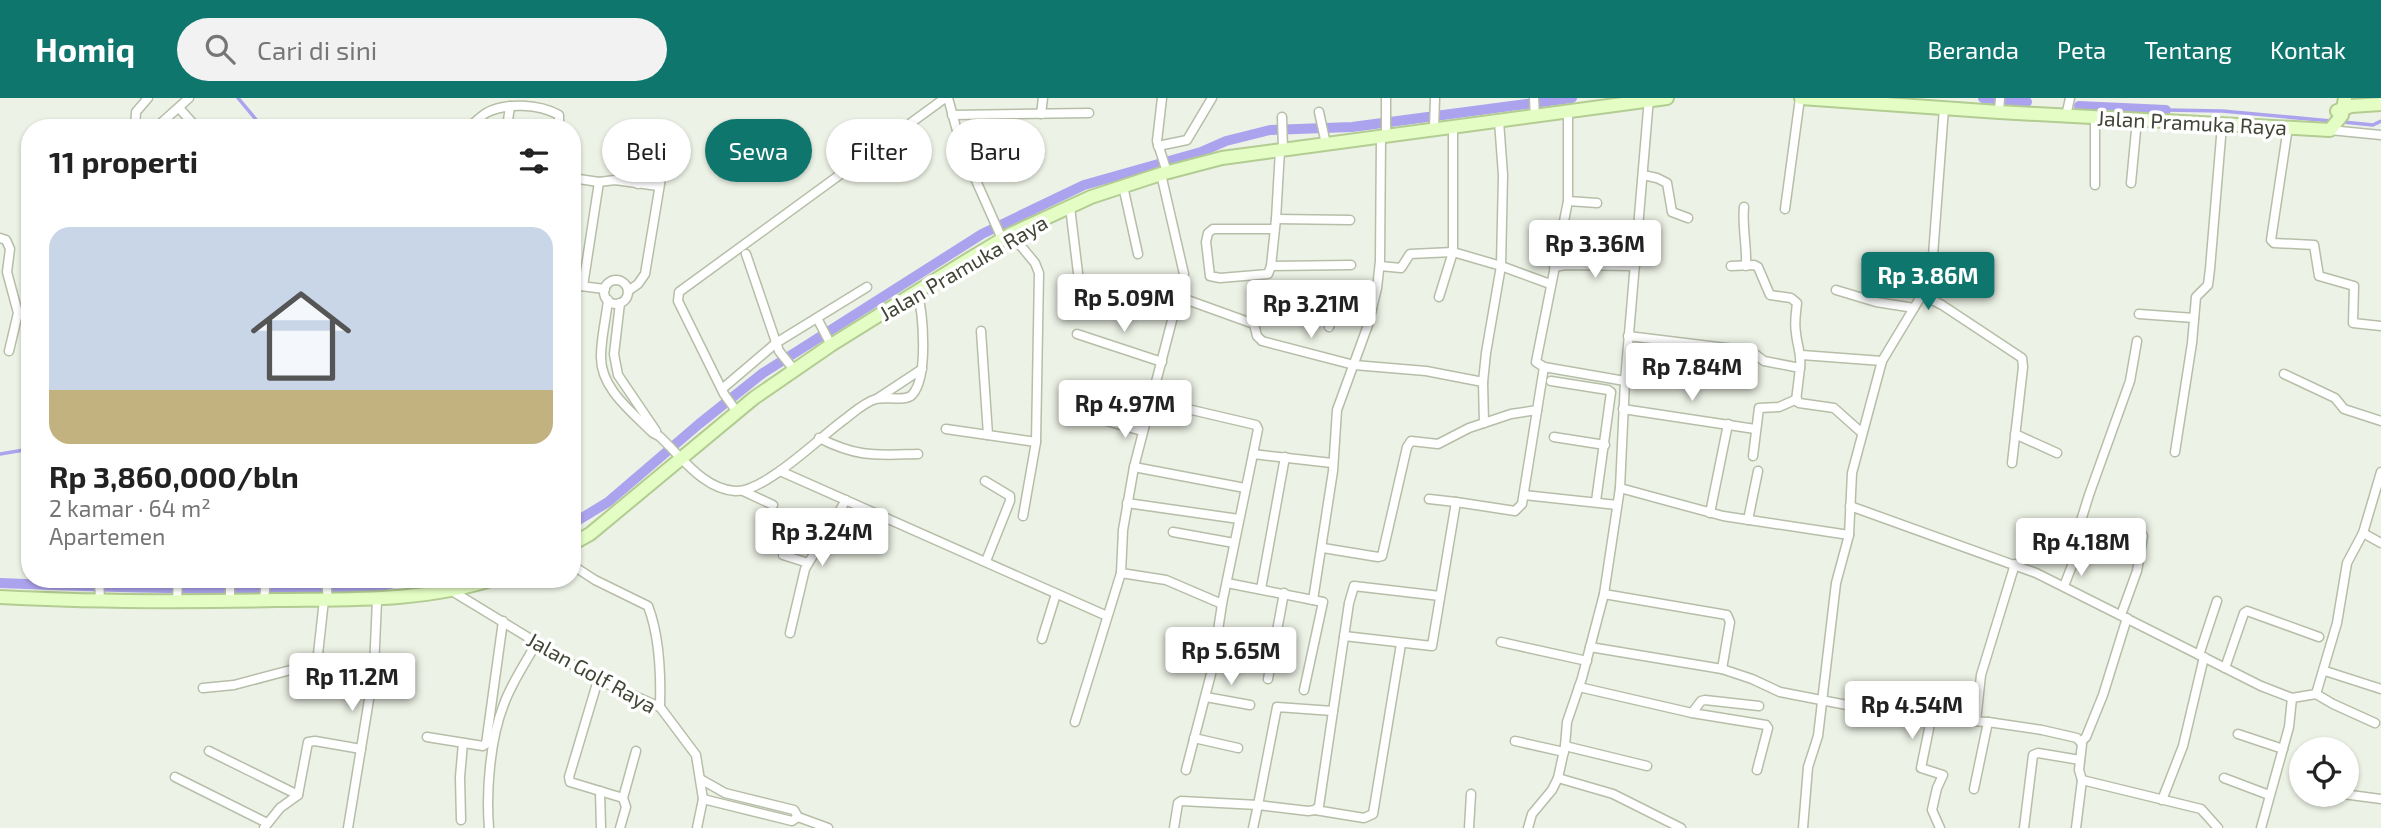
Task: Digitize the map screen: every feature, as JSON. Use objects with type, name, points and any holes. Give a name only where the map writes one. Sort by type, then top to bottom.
[{"type":"street","points":[[136,119],[136,112],[148,98]]},
{"type":"street","points":[[167,119],[190,98]]},
{"type":"street","points":[[922,98],[926,110]]},
{"type":"street","points":[[735,408],[723,391],[678,301],[678,296],[684,288],[946,98],[962,149],[992,219],[1004,235],[1035,263],[1039,274],[1036,442],[1023,516]]},
{"type":"street","points":[[1041,114],[1043,98]]},
{"type":"street","points":[[1075,722],[1121,573],[1123,530],[1134,467],[1184,274],[1159,148],[1157,127],[1162,98]]},
{"type":"street","points":[[1159,148],[1187,140],[1212,98]]},
{"type":"street","points":[[1313,600],[1333,471],[1337,410],[1373,310],[1380,266],[1386,98]]},
{"type":"street","points":[[1434,126],[1435,98]]},
{"type":"street","points":[[1534,98],[1534,113]]},
{"type":"street","name":"Jalan Pramuka Raya","points":[[581,539],[735,408],[829,341],[917,291],[1004,235],[1070,206],[1165,171],[1282,145],[1434,126],[1499,121],[1534,113],[1568,113],[1667,98]]},
{"type":"street","points":[[1785,209],[1801,98]]},
{"type":"street","name":"Jalan Pramuka Raya","points":[[1801,98],[2066,116],[2288,127],[2334,117],[2351,106],[2381,104]]},
{"type":"street","points":[[1999,110],[2000,98]]},
{"type":"street","points":[[2066,116],[2070,98]]},
{"type":"street","points":[[1528,828],[1532,814],[1552,790],[1558,778],[1567,722],[1587,661],[1604,594],[1620,488],[1628,336],[1649,99]]},
{"type":"street","points":[[508,119],[510,106]]},
{"type":"street","points":[[479,119],[486,113],[510,106],[549,109],[559,115],[559,119]]},
{"type":"street","points":[[1803,828],[1808,766],[1818,736],[1836,583],[1849,535],[1852,474],[1882,361],[1922,295],[1930,276],[1944,108]]},
{"type":"street","points":[[180,109],[189,119]]},
{"type":"street","points":[[1319,112],[1325,140]]},
{"type":"street","points":[[952,115],[1089,113]]},
{"type":"street","points":[[1568,113],[1568,201],[1536,357],[1538,365],[1544,367],[1625,381]]},
{"type":"street","points":[[2095,117],[2095,185]]},
{"type":"street","points":[[2334,117],[2381,135]]},
{"type":"street","points":[[1275,229],[1213,229],[1208,233],[1206,242],[1210,276],[1220,278],[1268,274],[1271,266],[1275,229],[1276,219],[1282,120]]},
{"type":"street","points":[[2131,183],[2137,120]]},
{"type":"street","points":[[1484,423],[1483,382],[1487,345],[1501,266],[1502,162],[1499,121]]},
{"type":"street","points":[[2175,452],[2192,343],[2196,297],[2208,285],[2218,199],[2222,125]]},
{"type":"street","points":[[1439,298],[1453,252],[1453,126]]},
{"type":"street","points":[[2288,127],[2272,240],[2274,243],[2314,245],[2319,276],[2354,286],[2353,323],[2381,326]]},
{"type":"street","points":[[628,291],[638,284],[645,274],[665,154],[665,135],[650,134],[638,184]]},
{"type":"street","points":[[1643,175],[1667,183],[1672,212],[1688,218]]},
{"type":"street","points":[[581,179],[599,182],[615,180],[658,186]]},
{"type":"street","points":[[599,182],[583,286],[605,289]]},
{"type":"street","points":[[1123,186],[1139,254]]},
{"type":"street","points":[[1568,201],[1597,203]]},
{"type":"street","points":[[1070,206],[1078,273]]},
{"type":"street","points":[[1744,206],[1742,228],[1747,241],[1746,266]]},
{"type":"street","points":[[1276,219],[1350,220]]},
{"type":"street","points":[[0,238],[6,240],[10,249],[7,272],[18,313],[9,351]]},
{"type":"street","points":[[1380,266],[1401,268],[1410,254],[1453,252],[1550,284]]},
{"type":"street","points":[[746,254],[777,347],[792,368]]},
{"type":"street","points":[[1271,266],[1351,265]]},
{"type":"street","points":[[1731,266],[1758,267],[1770,295],[1791,298],[1797,303],[1795,329],[1802,355],[1797,399],[1799,404],[1833,408],[1862,433]]},
{"type":"street","points":[[1554,267],[1635,267]]},
{"type":"street","points":[[608,300],[620,303],[626,299],[628,291],[625,284],[617,280],[609,282],[605,289],[608,300],[601,358],[606,379],[614,392],[653,433],[708,481],[720,488],[743,491],[773,505]]},
{"type":"street","points":[[723,391],[777,347],[819,322],[867,287]]},
{"type":"street","points":[[1836,290],[1876,302],[1914,308]]},
{"type":"street","points":[[878,398],[909,397],[919,382],[922,369],[920,304],[917,291]]},
{"type":"street","points":[[1922,295],[1942,305],[2022,358],[2012,463]]},
{"type":"street","points":[[1179,297],[1254,324],[1257,336],[1262,341],[1354,365],[1426,371],[1483,382]]},
{"type":"street","points":[[620,303],[614,354],[618,375],[663,440]]},
{"type":"street","points":[[1329,327],[1337,306],[1373,310]]},
{"type":"street","points":[[2139,314],[2194,318]]},
{"type":"street","points":[[819,322],[829,341]]},
{"type":"street","points":[[981,331],[988,435]]},
{"type":"street","points":[[1077,334],[1162,362]]},
{"type":"street","points":[[1628,336],[1751,351],[1764,361],[1800,368]]},
{"type":"street","points":[[2064,586],[2075,558],[2076,540],[2090,495],[2130,381],[2137,341]]},
{"type":"street","points":[[1802,355],[1882,361]]},
{"type":"street","points":[[1429,499],[1515,510],[1522,504],[1544,367]]},
{"type":"street","points":[[743,491],[780,471],[845,418],[922,369]]},
{"type":"street","points":[[2284,374],[2335,398],[2344,409],[2381,421]]},
{"type":"street","points":[[606,379],[618,375]]},
{"type":"street","points":[[1551,381],[1611,391],[1596,501]]},
{"type":"street","points":[[1152,398],[1256,425],[1258,429],[1206,697],[1186,770]]},
{"type":"street","points":[[1753,456],[1759,408],[1779,407],[1797,399]]},
{"type":"street","points":[[1623,409],[1755,429]]},
{"type":"street","points":[[1323,548],[1382,556],[1408,443],[1414,441],[1438,444],[1459,432],[1484,423],[1511,414],[1537,410]]},
{"type":"street","points":[[1096,418],[1142,431]]},
{"type":"street","points":[[1710,513],[1728,424]]},
{"type":"street","points":[[946,429],[1036,442]]},
{"type":"street","points":[[2015,434],[2057,453]]},
{"type":"street","points":[[1555,437],[1605,445]]},
{"type":"street","points":[[820,438],[859,454],[918,454]]},
{"type":"street","points":[[1253,454],[1332,463]]},
{"type":"street","points":[[1261,589],[1284,457]]},
{"type":"street","points":[[1134,467],[1245,488]]},
{"type":"street","points":[[780,471],[1107,616]]},
{"type":"street","points":[[1748,520],[1758,471]]},
{"type":"street","points":[[2316,694],[2325,671],[2337,623],[2347,563],[2362,533],[2381,472]]},
{"type":"street","points":[[985,481],[1010,496],[986,561]]},
{"type":"street","points":[[1620,488],[1710,513],[1849,535]]},
{"type":"street","points":[[1524,495],[1617,505]]},
{"type":"street","points":[[790,632],[808,563],[846,500]]},
{"type":"street","points":[[1344,636],[1432,646],[1456,502]]},
{"type":"street","points":[[1127,503],[1239,519]]},
{"type":"street","points":[[1850,506],[2015,564],[2261,686],[2292,698],[2316,694],[2375,723]]},
{"type":"street","points":[[1173,533],[1234,543]]},
{"type":"street","points":[[2362,533],[2381,544]]},
{"type":"street","points":[[2076,828],[2082,780],[2079,770],[2082,741],[2103,695],[2137,571],[2143,536]]},
{"type":"street","points":[[783,555],[808,563]]},
{"type":"street","points":[[1976,721],[1981,675],[2015,564]]},
{"type":"street","points":[[581,571],[648,606],[653,619],[661,681],[660,707]]},
{"type":"street","points":[[1121,573],[1166,580],[1222,604]]},
{"type":"street","points":[[1227,583],[1323,602],[1304,690]]},
{"type":"street","points":[[1315,810],[1318,806],[1353,586],[1440,596]]},
{"type":"street","points":[[0,597],[90,588]]},
{"type":"street","points":[[109,588],[177,596],[230,598],[265,590],[326,591],[377,600],[462,588]]},
{"type":"street","points":[[177,588],[177,596]]},
{"type":"street","points":[[230,598],[231,588]]},
{"type":"street","points":[[203,688],[234,685],[317,663],[326,591]]},
{"type":"street","name":"Jalan Golf Raya","points":[[452,591],[598,680],[660,707],[696,755],[703,799],[697,828]]},
{"type":"street","points":[[1268,679],[1284,593]]},
{"type":"street","points":[[1042,639],[1056,594]]},
{"type":"street","points":[[1604,594],[1727,615],[1730,622],[1722,669]]},
{"type":"street","points":[[348,828],[374,669],[377,600]]},
{"type":"street","points":[[2162,800],[2183,746],[2217,601]]},
{"type":"street","points":[[2225,668],[2247,611],[2319,637]]},
{"type":"street","points":[[426,737],[483,746],[488,740],[503,621]]},
{"type":"street","points":[[489,828],[489,777],[500,713],[511,687],[537,642]]},
{"type":"street","points":[[1501,642],[1587,661]]},
{"type":"street","points":[[1174,828],[1178,803],[1181,801],[1315,810],[1364,818],[1373,814],[1401,644]]},
{"type":"street","points":[[1590,648],[1722,669],[1780,692],[1822,700],[1931,719],[1988,722],[2042,730],[2082,741]]},
{"type":"street","points":[[2325,671],[2381,689]]},
{"type":"street","points":[[598,680],[569,777],[570,782],[623,798]]},
{"type":"street","points":[[1579,687],[1692,713],[1766,724],[1768,728],[1757,770]]},
{"type":"street","points":[[1206,697],[1250,705]]},
{"type":"street","points":[[2261,828],[2289,727],[2292,698]]},
{"type":"street","points":[[1692,713],[1697,705],[1705,701],[1759,706]]},
{"type":"street","points":[[1253,828],[1277,707],[1280,705],[1332,712]]},
{"type":"street","points":[[1931,719],[1921,768],[1942,775],[1932,810],[1940,828]]},
{"type":"street","points":[[1974,789],[1988,722]]},
{"type":"street","points":[[2238,734],[2283,749]]},
{"type":"street","points":[[1194,738],[1238,748]]},
{"type":"street","points":[[175,777],[266,826],[280,808],[298,795],[308,743],[315,741],[361,749]]},
{"type":"street","points":[[1515,741],[1647,766]]},
{"type":"street","points":[[461,820],[463,743]]},
{"type":"street","points":[[209,751],[298,795]]},
{"type":"street","points":[[620,828],[626,807],[623,798],[636,751]]},
{"type":"street","points":[[2024,828],[2033,755],[2038,753],[2080,760]]},
{"type":"street","points":[[1558,778],[1613,794],[1681,828]]},
{"type":"street","points":[[2224,778],[2269,795]]},
{"type":"street","points":[[702,780],[725,793],[794,810],[798,817],[828,828]]},
{"type":"street","points":[[2082,780],[2201,809],[2218,828]]},
{"type":"street","points":[[600,791],[601,828]]},
{"type":"street","points":[[1469,828],[1471,794]]},
{"type":"street","points":[[2359,796],[2381,799]]},
{"type":"street","points":[[703,799],[792,821],[798,817]]},
{"type":"waterway","points":[[238,98],[256,119]]},
{"type":"waterway","points":[[581,518],[608,502],[763,373],[982,234],[1084,185],[1270,130],[1352,127],[1572,98]]},
{"type":"waterway","points":[[1983,98],[2027,102]]},
{"type":"waterway","points":[[2079,106],[2166,110]]},
{"type":"waterway","points":[[2166,110],[2222,111],[2331,121]]},
{"type":"waterway","points":[[2343,122],[2373,125],[2381,121]]},
{"type":"waterway","points":[[0,454],[21,450]]},
{"type":"waterway","points":[[0,583],[21,584]]},
{"type":"waterway","points":[[137,588],[364,588]]}]
